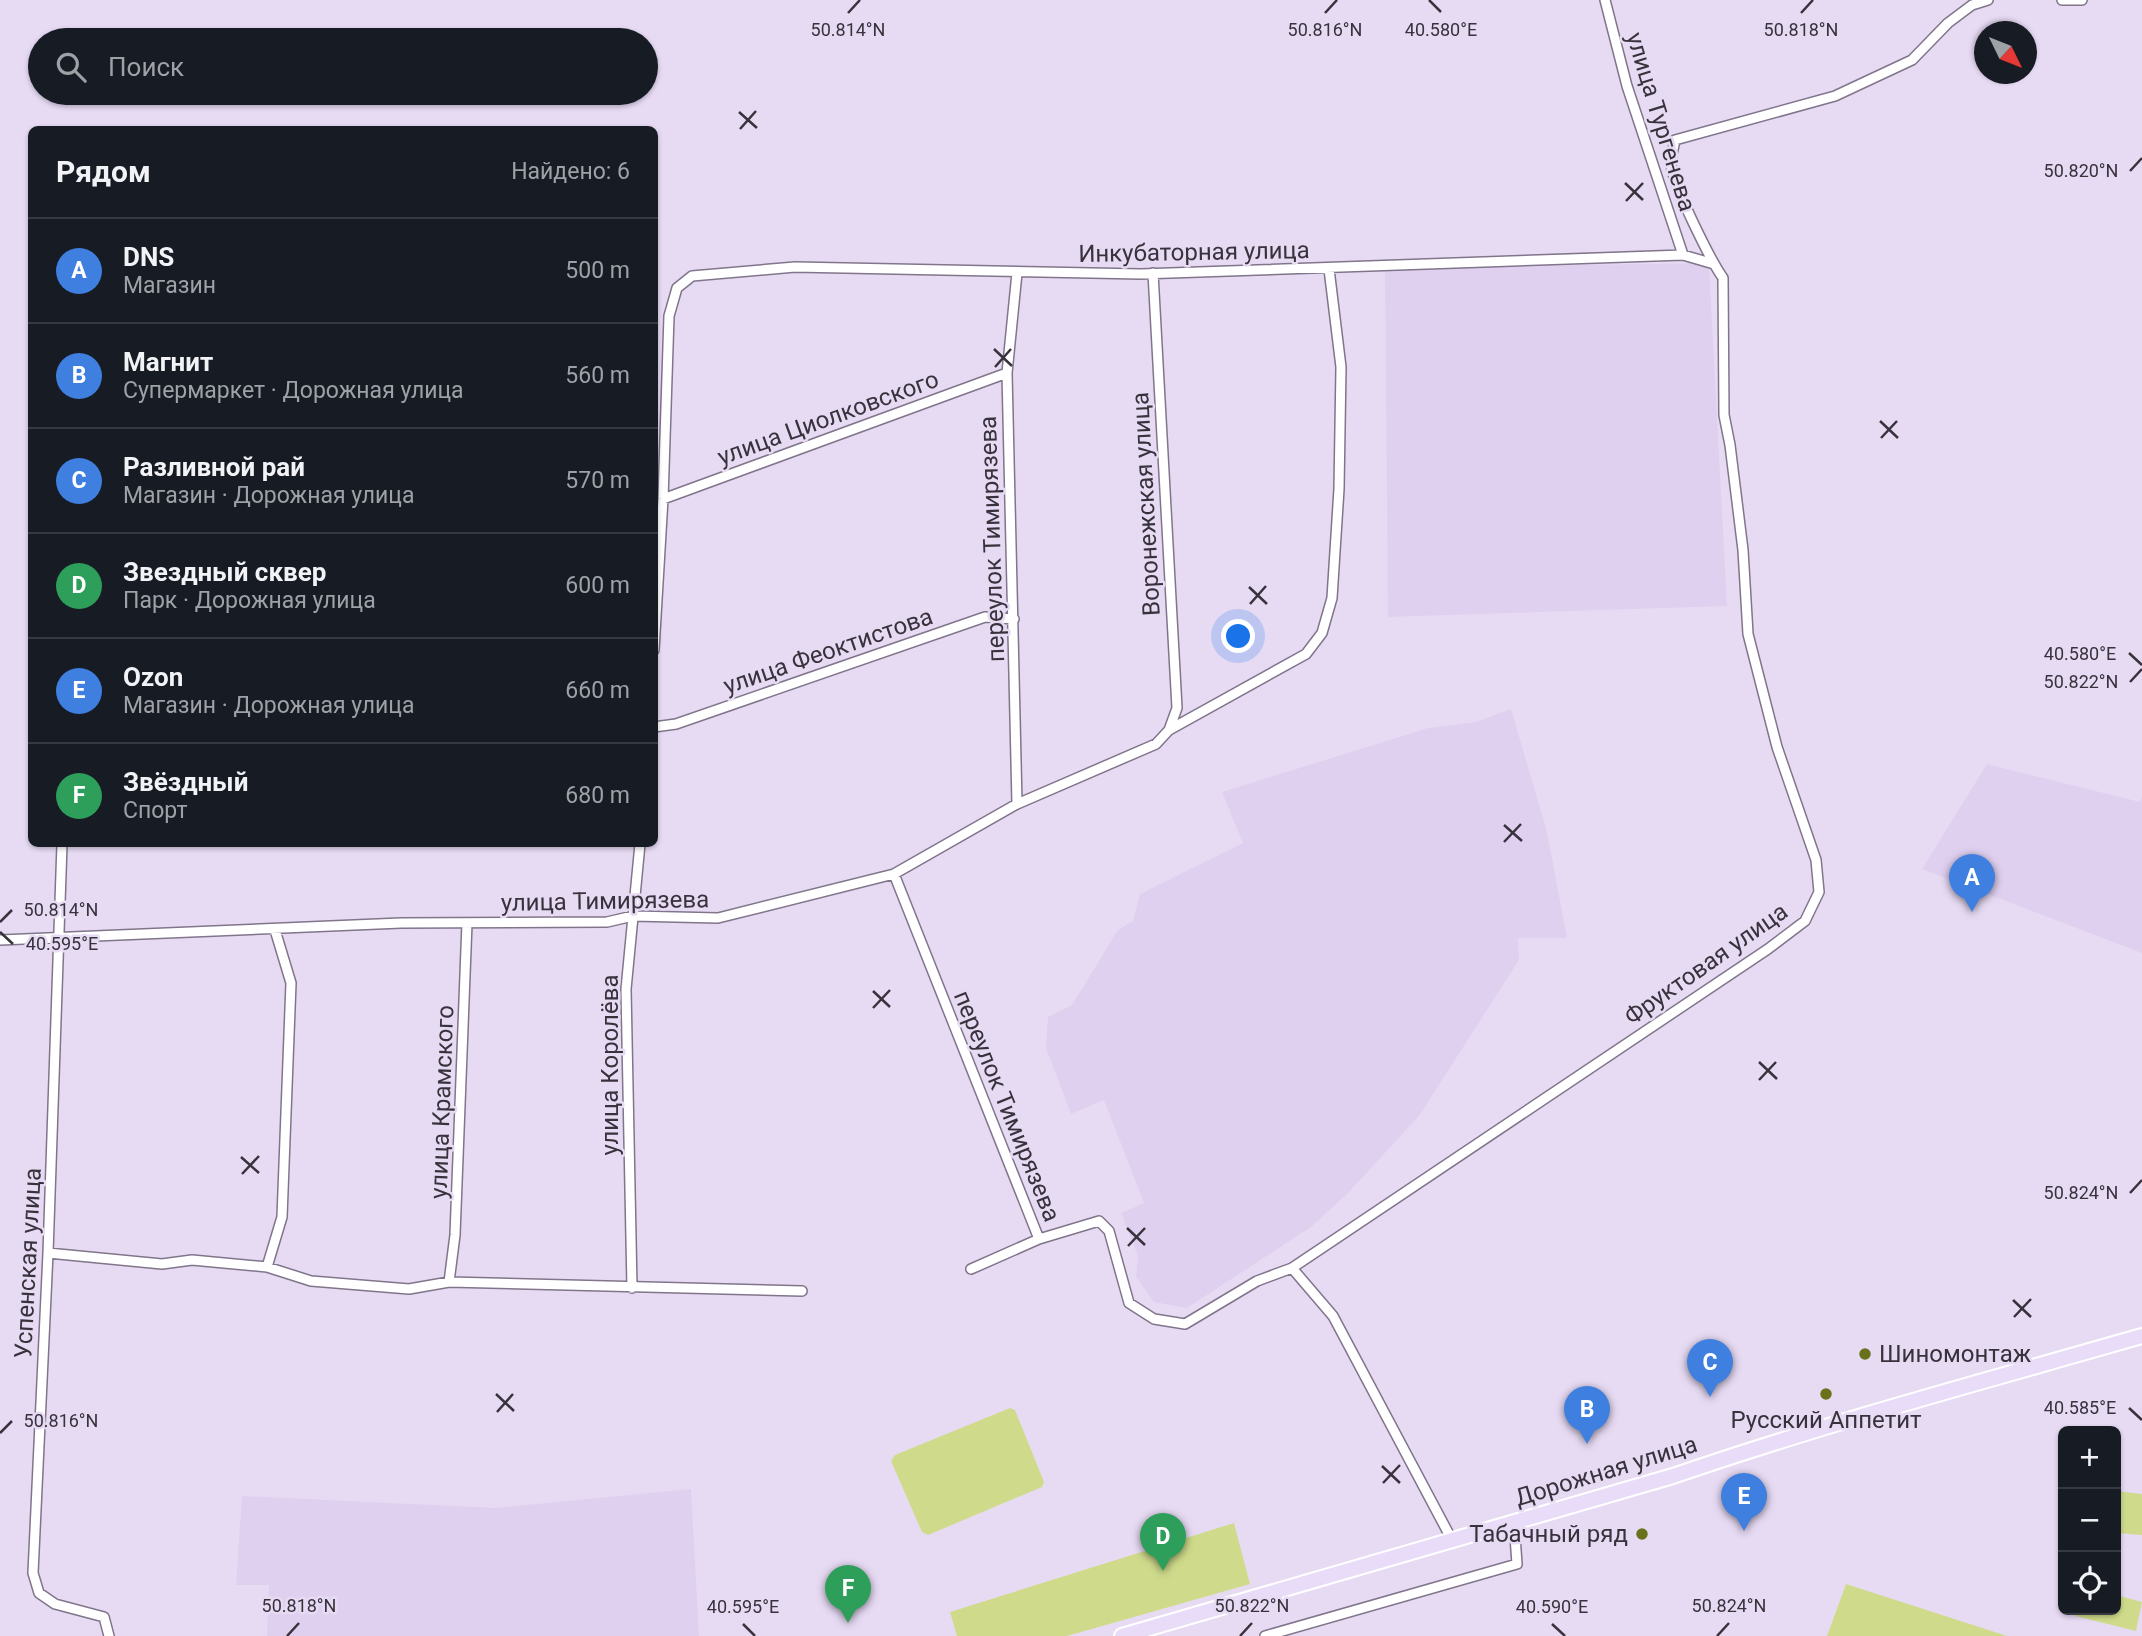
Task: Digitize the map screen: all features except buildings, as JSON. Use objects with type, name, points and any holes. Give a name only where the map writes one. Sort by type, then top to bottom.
[{"type":"main road","name":"Дорожная улица","points":[[1122,1636],[1673,1476],[1791,1437],[2142,1336]]},
{"type":"street","name":"улица Тургенева","points":[[1605,0],[1631,98],[1683,255]]},
{"type":"street","name":"Фруктовая улица","points":[[1292,1268],[1768,949],[1805,921],[1819,892],[1816,860],[1777,747],[1748,634],[1743,550],[1724,415],[1723,278],[1675,180],[1670,163],[1675,140],[1835,96],[1912,60],[1948,23],[1972,5],[1988,0]]},
{"type":"street","points":[[2062,0],[2082,0]]},
{"type":"street","name":"Инкубаторная улица","points":[[663,499],[669,316],[677,288],[691,276],[795,267],[1017,273],[1153,273],[1683,255],[1714,264]]},
{"type":"street","name":"улица Тимирязева","points":[[0,940],[401,923],[607,922],[633,916],[718,918],[894,874],[1017,804],[1156,744],[1169,730],[1306,654],[1322,633],[1332,598],[1340,475],[1341,367],[1329,269]]},
{"type":"street","name":"переулок Тимирязева","points":[[1017,273],[1007,373],[1017,804]]},
{"type":"street","name":"Воронежская улица","points":[[1153,273],[1177,708],[1169,730]]},
{"type":"street","name":"улица Циолковского","points":[[663,499],[1007,373]]},
{"type":"street","points":[[658,527],[663,499]]},
{"type":"street","name":"улица Феоктистова","points":[[658,726],[676,724],[985,617],[1014,619]]},
{"type":"street","name":"Успенская улица","points":[[62,847],[61,938],[33,1573],[39,1593],[55,1604],[104,1617],[109,1636]]},
{"type":"street","name":"улица Королёва","points":[[632,1287],[626,989],[640,847]]},
{"type":"street","name":"переулок Тимирязева","points":[[894,874],[1040,1239],[1099,1221],[1109,1231],[1129,1303],[1154,1319],[1185,1324],[1257,1281],[1292,1268]]},
{"type":"street","name":"улица Крамского","points":[[449,1282],[456,1235],[467,923]]},
{"type":"street","points":[[267,1267],[282,1217],[291,983],[275,930]]},
{"type":"street","points":[[971,1269],[1040,1239]]},
{"type":"street","points":[[48,1253],[162,1264],[192,1259],[267,1267],[311,1281],[409,1289],[449,1282],[802,1291]]},
{"type":"street","points":[[1292,1268],[1333,1316],[1452,1540]]},
{"type":"street","points":[[1265,1636],[1517,1564],[1514,1522]]},
{"type":"shaded area","points":[[1709,263],[1727,606],[1388,617],[1385,268]]},
{"type":"shaded area","points":[[1511,709],[1547,832],[1567,938],[1518,938],[1519,960],[1419,1116],[1348,1193],[1311,1227],[1187,1308],[1154,1302],[1136,1277],[1138,1256],[1121,1213],[1144,1203],[1104,1100],[1071,1114],[1046,1048],[1048,1017],[1072,1005],[1118,930],[1133,921],[1140,894],[1243,843],[1222,792],[1428,728],[1476,722]]},
{"type":"shaded area","points":[[1987,764],[2140,802],[2142,795],[2142,953],[1922,869]]},
{"type":"shaded area","points":[[691,1489],[699,1636],[267,1636],[269,1585],[236,1585],[242,1496],[495,1508]]},
{"type":"green space","points":[[1010,1408],[1015,1410],[1044,1482],[1042,1487],[928,1535],[922,1532],[891,1461],[895,1455]]},
{"type":"green space","points":[[2121,1492],[2142,1494],[2142,1535],[2121,1533]]},
{"type":"green space","points":[[1234,1523],[1250,1584],[1067,1636],[957,1636],[950,1612]]},
{"type":"green space","points":[[1846,1584],[2007,1636],[1827,1636]]},
{"type":"green space","points":[[2121,1596],[2142,1602],[2136,1631],[2075,1616],[2121,1615]]},
{"type":"place","name":"DNS","points":[[1972,912]]},
{"type":"place","name":"Шиномонтаж","points":[[1865,1354]]},
{"type":"place","name":"Русский Аппетит","points":[[1826,1394]]},
{"type":"place","name":"Разливной рай","points":[[1710,1397]]},
{"type":"place","name":"Магнит","points":[[1587,1444]]},
{"type":"place","name":"Ozon","points":[[1744,1531]]},
{"type":"place","name":"Табачный ряд","points":[[1642,1534]]},
{"type":"place","name":"Звездный сквер","points":[[1163,1571]]},
{"type":"place","name":"Звёздный","points":[[848,1623]]}]
